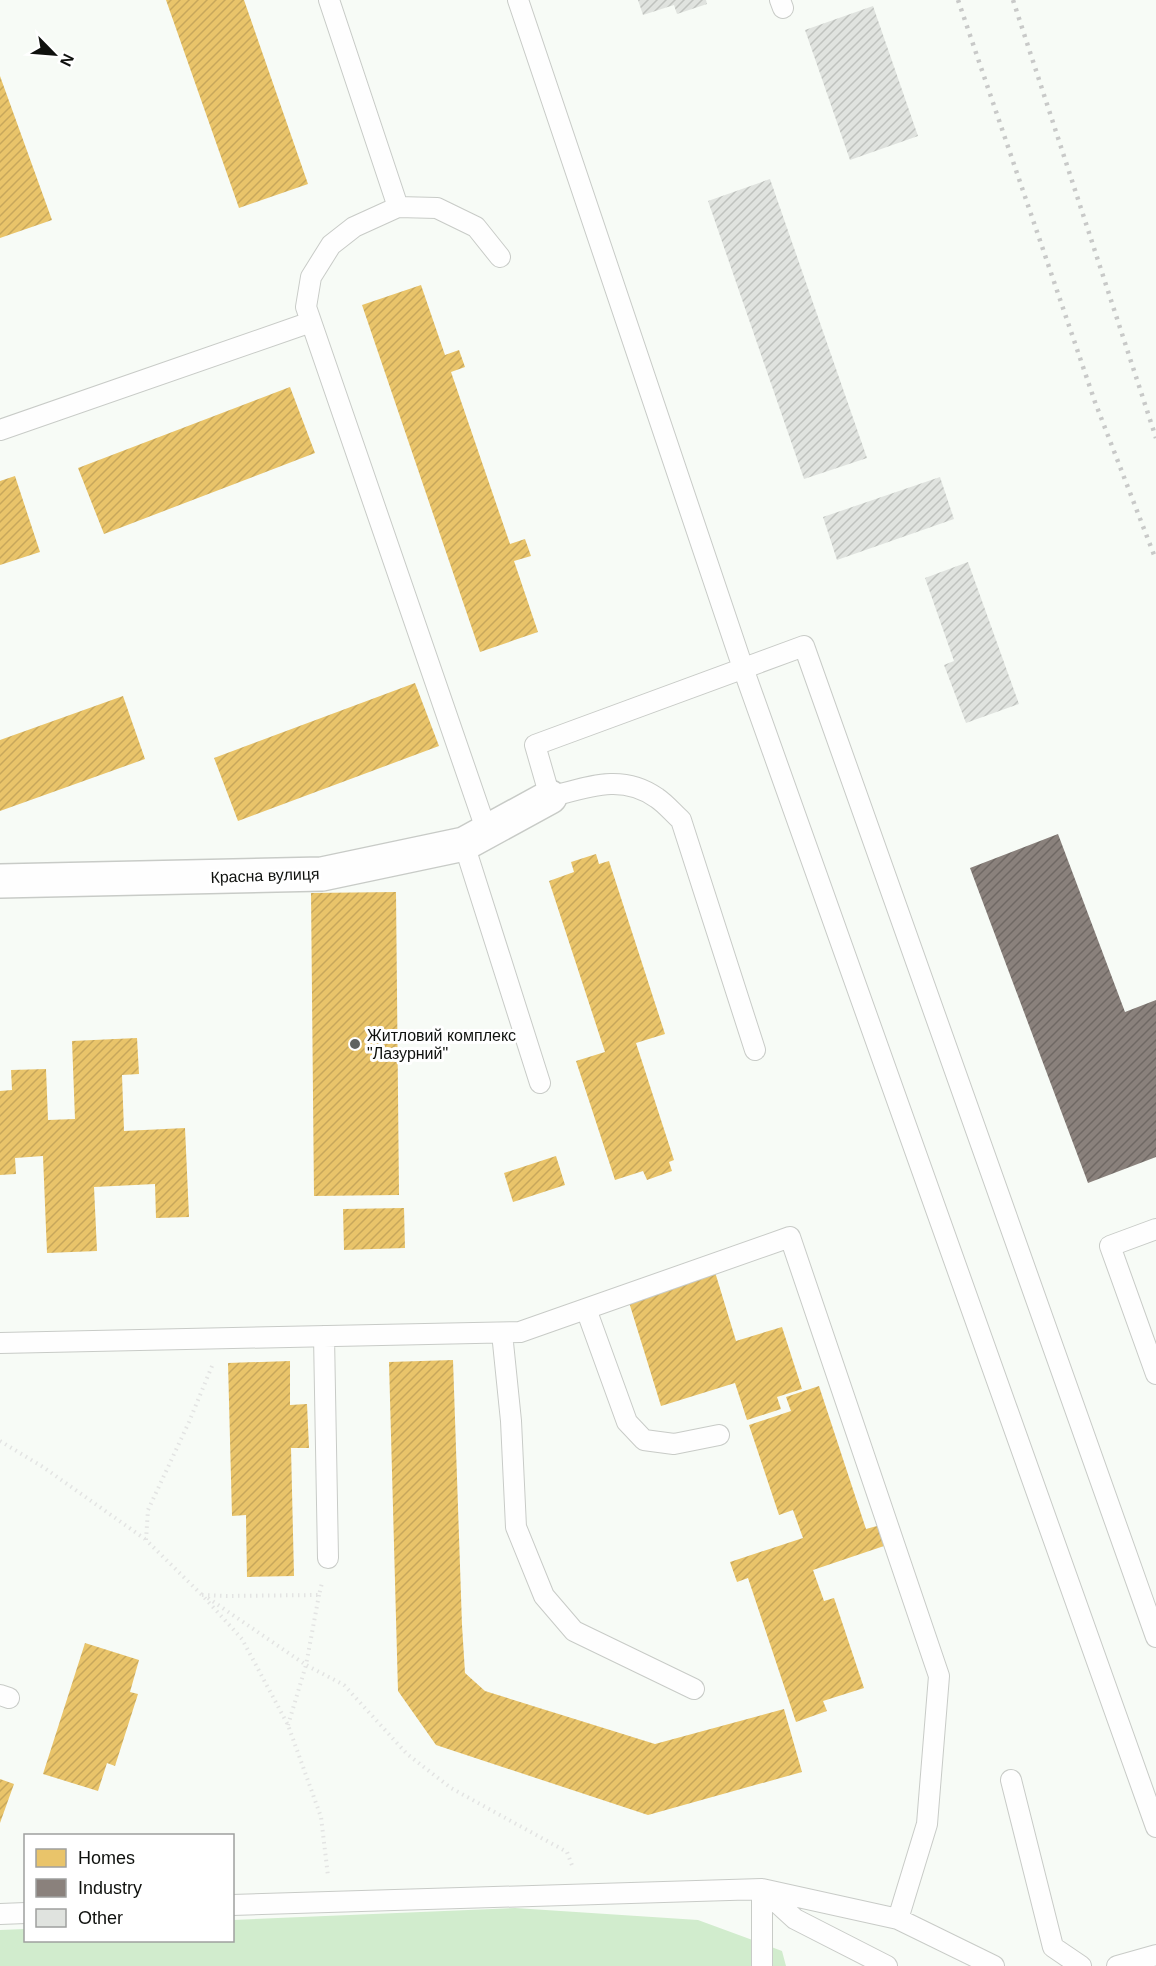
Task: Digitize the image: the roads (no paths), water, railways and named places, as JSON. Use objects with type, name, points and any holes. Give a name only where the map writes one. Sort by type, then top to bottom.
[{"type":"street","name":"Красна вулиця","points":[[0,881],[322,874],[475,838],[550,796]]},
{"type":"lane","points":[[329,0],[398,207]]},
{"type":"lane","points":[[518,0],[743,668],[1156,1827]]},
{"type":"lane","points":[[500,256],[476,227],[437,208],[398,207],[354,228],[331,245],[311,277],[306,307],[475,838],[540,1083]]},
{"type":"lane","points":[[0,430],[311,322]]},
{"type":"lane","points":[[755,1050],[681,820],[658,798],[633,785],[606,783],[550,796],[535,746],[804,646],[1156,1637]]},
{"type":"lane","points":[[1154,1361],[1110,1246],[1156,1229]]},
{"type":"lane","points":[[0,1343],[520,1332],[790,1237],[939,1676],[927,1824],[898,1919]]},
{"type":"lane","points":[[586,1309],[627,1422],[644,1440],[674,1444],[719,1435]]},
{"type":"lane","points":[[502,1333],[511,1421],[516,1527],[544,1596],[574,1631],[694,1689]]},
{"type":"lane","points":[[324,1336],[328,1558]]},
{"type":"lane","points":[[1011,1780],[1053,1947],[1082,1966]]},
{"type":"lane","points":[[762,1889],[762,1966]]},
{"type":"lane","points":[[762,1889],[795,1919],[887,1966]]},
{"type":"lane","points":[[234,1905],[330,1900],[762,1889],[898,1919],[994,1966]]},
{"type":"lane","points":[[0,1914],[24,1913]]},
{"type":"lane","points":[[1117,1966],[1156,1955]]},
{"type":"railway","points":[[958,0],[1095,402],[1156,560]]},
{"type":"railway","points":[[1013,0],[1156,438]]},
{"type":"place","name":"Житловий комплекс \"Лазурний\"","points":[[355,1044]]}]
